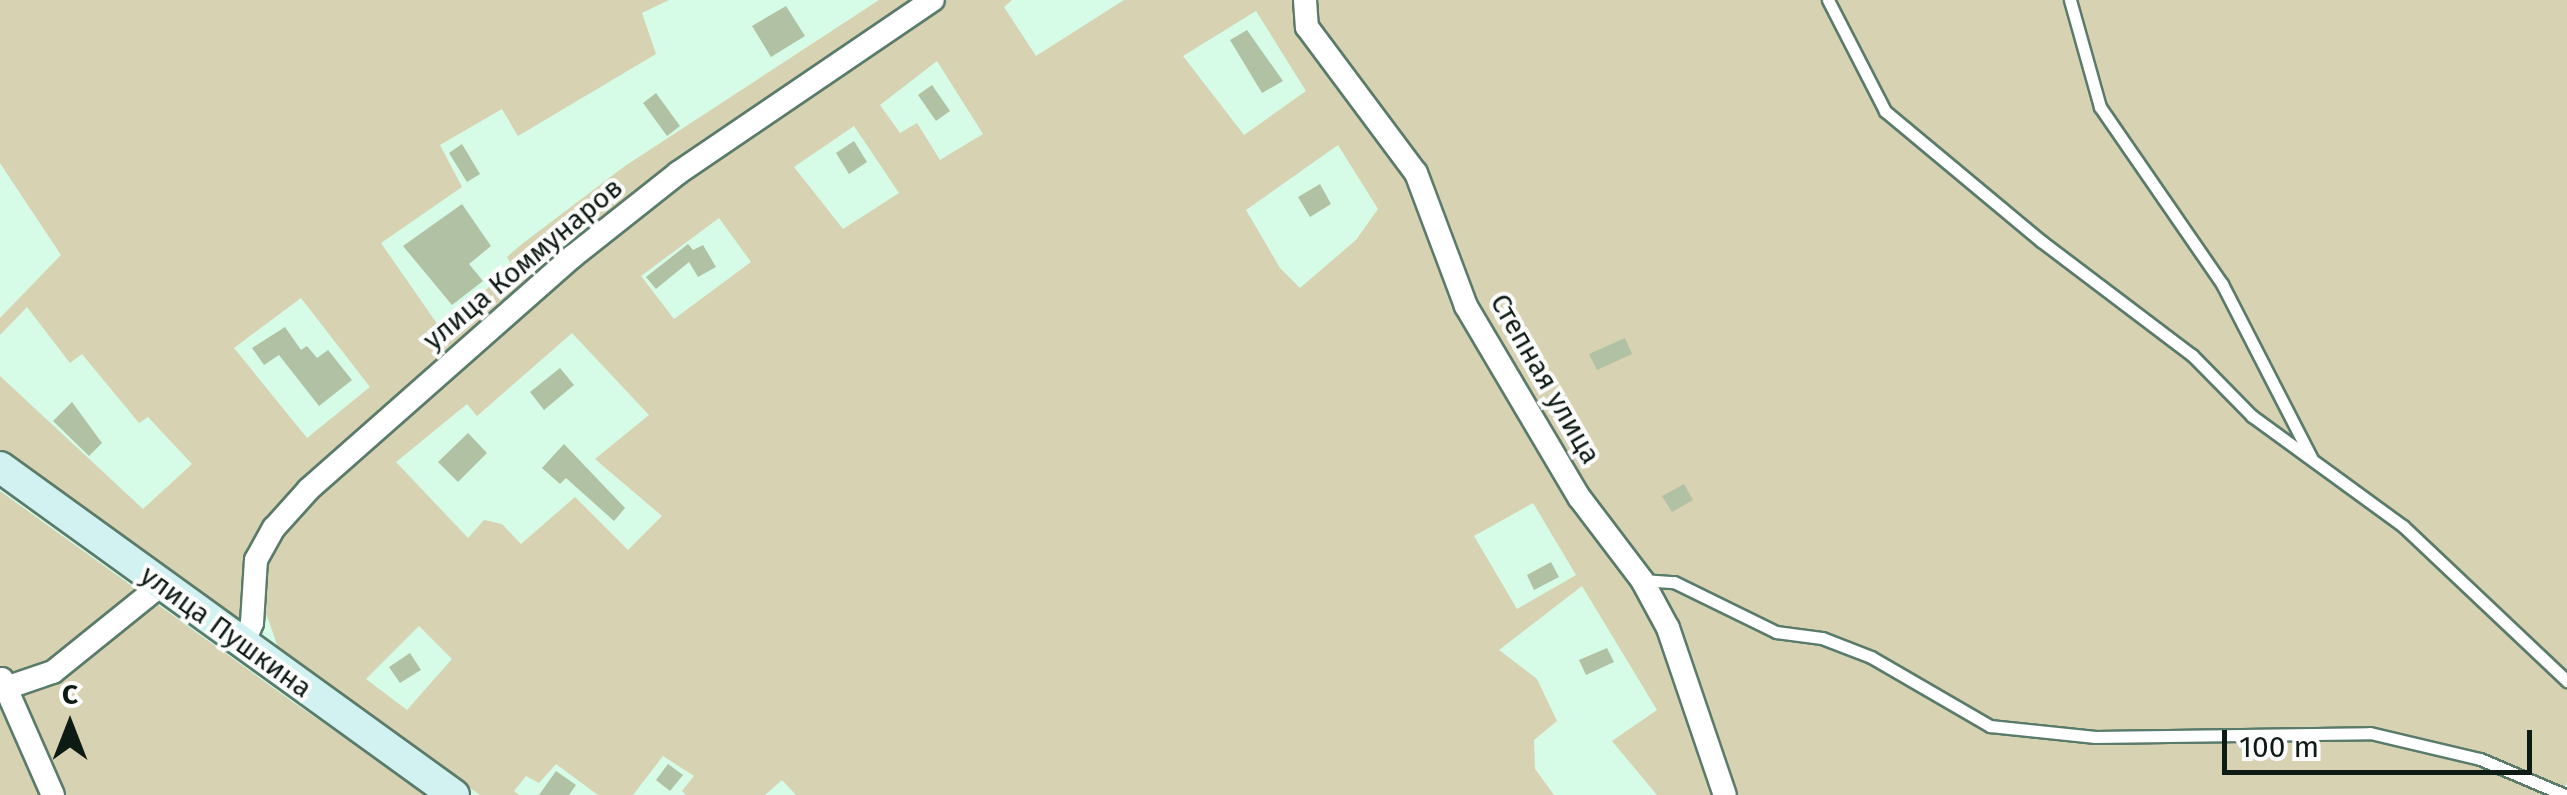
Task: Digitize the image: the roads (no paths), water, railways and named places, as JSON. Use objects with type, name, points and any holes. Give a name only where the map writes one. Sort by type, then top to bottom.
[{"type":"street","name":"улица Коммунаров","points":[[242,645],[252,623],[256,560],[274,528],[309,489],[572,257],[678,173],[933,0]]},
{"type":"street","name":"Степная улица","points":[[1305,0],[1307,27],[1416,173],[1466,306],[1579,497],[1642,580],[1668,628],[1725,795]]},
{"type":"street","name":"улица Пушкина","points":[[0,468],[454,795]]},
{"type":"street","points":[[53,795],[2,685],[53,672],[161,586]]},
{"type":"lane","points":[[1828,0],[1885,111],[2041,242],[2192,355],[2252,416],[2403,526],[2567,681]]},
{"type":"lane","points":[[2070,0],[2100,107],[2222,284],[2313,461]]},
{"type":"lane","points":[[1642,580],[1674,582],[1776,632],[1822,638],[1870,657],[1990,726],[2095,737],[2370,733],[2480,759],[2564,795]]}]
